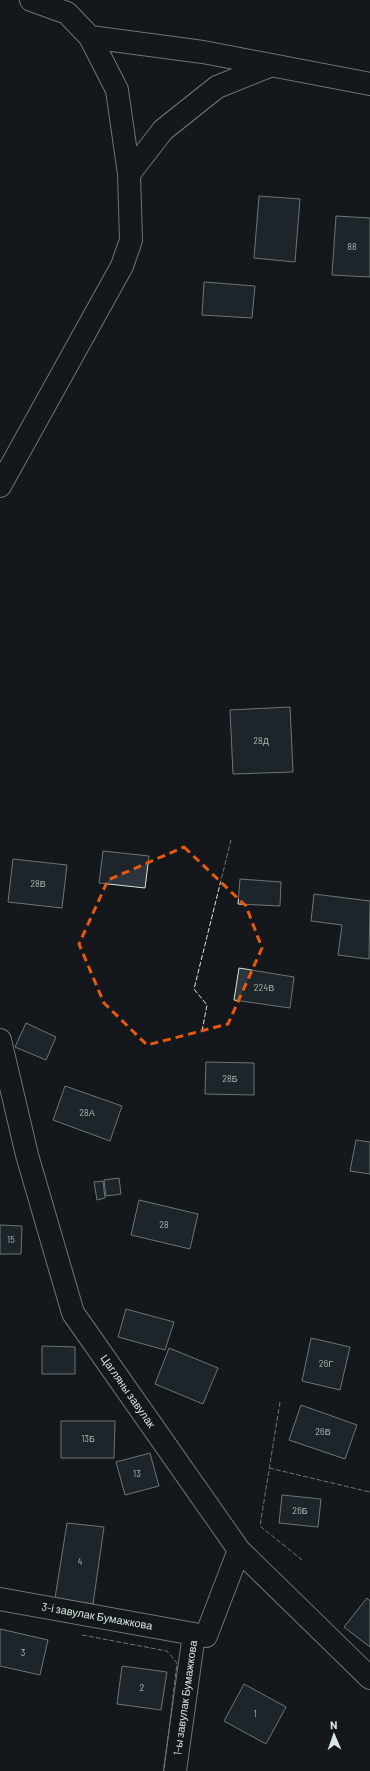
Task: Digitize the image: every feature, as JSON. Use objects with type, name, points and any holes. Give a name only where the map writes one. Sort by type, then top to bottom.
[{"type":"street","points":[[0,486],[122,266],[131,240],[129,174],[117,90],[90,37],[67,13],[31,0]]},
{"type":"street","points":[[90,37],[203,52],[370,84]]},
{"type":"street","points":[[129,174],[163,130],[217,87],[272,65]]},
{"type":"street","name":"Цагляны завулак","points":[[0,1040],[27,1154],[73,1313],[239,1550],[370,1678]]},
{"type":"street","name":"1-ы завулак Бумажкова","points":[[175,1771],[194,1634],[206,1636],[239,1550]]},
{"type":"street","name":"3-і завулак Бумажкова","points":[[0,1598],[194,1634]]},
{"type":"highlighted area","points":[[184,847],[246,906],[262,948],[228,1024],[147,1045],[104,1003],[79,944],[108,880]]},
{"type":"building","points":[[259,196],[300,199],[295,262],[254,258]]},
{"type":"building","points":[[336,216],[370,218],[370,277],[332,275]]},
{"type":"building","points":[[204,282],[255,286],[252,318],[202,315]]},
{"type":"building","points":[[290,707],[293,772],[233,774],[230,710]]},
{"type":"building","points":[[103,851],[149,856],[145,888],[99,883]]},
{"type":"building","points":[[13,859],[67,865],[62,908],[8,902]]},
{"type":"building","points":[[240,879],[281,882],[280,906],[238,904]]},
{"type":"building","points":[[314,894],[370,901],[369,959],[338,955],[342,925],[311,921]]},
{"type":"building","points":[[239,968],[294,977],[290,1008],[234,1000]]},
{"type":"building","points":[[26,1023],[56,1037],[46,1060],[15,1047]]},
{"type":"building","points":[[206,1062],[254,1063],[254,1095],[205,1094]]},
{"type":"building","points":[[65,1086],[122,1106],[110,1141],[53,1120]]},
{"type":"building","points":[[356,1140],[370,1142],[370,1174],[350,1171]]},
{"type":"building","points":[[119,1178],[121,1194],[106,1196],[104,1180]]},
{"type":"building","points":[[103,1181],[105,1198],[97,1200],[94,1182]]},
{"type":"building","points":[[139,1200],[198,1214],[190,1249],[131,1235]]},
{"type":"building","points":[[0,1225],[22,1226],[21,1254],[0,1254]]},
{"type":"building","points":[[126,1309],[174,1322],[165,1350],[118,1337]]},
{"type":"building","points":[[311,1338],[350,1347],[340,1390],[302,1381]]},
{"type":"building","points":[[42,1346],[75,1347],[75,1374],[42,1374]]},
{"type":"building","points":[[169,1348],[218,1368],[203,1404],[155,1384]]},
{"type":"building","points":[[301,1405],[357,1425],[345,1459],[289,1440]]},
{"type":"building","points":[[61,1421],[115,1421],[114,1458],[61,1458]]},
{"type":"building","points":[[150,1453],[159,1486],[125,1495],[116,1462]]},
{"type":"building","points":[[282,1495],[321,1499],[318,1527],[279,1523]]},
{"type":"building","points":[[67,1523],[104,1527],[93,1604],[55,1598]]},
{"type":"building","points":[[367,1598],[370,1601],[370,1647],[344,1627]]},
{"type":"building","points":[[0,1629],[48,1640],[40,1675],[0,1666]]},
{"type":"building","points":[[122,1666],[167,1672],[161,1710],[117,1704]]},
{"type":"building","points":[[244,1684],[286,1707],[266,1744],[224,1721]]},
{"type":"fence","points":[[202,1031],[207,1005],[194,989],[231,840]]},
{"type":"fence","points":[[280,1402],[260,1526],[302,1560]]},
{"type":"fence","points":[[269,1468],[370,1492]]},
{"type":"fence","points":[[82,1635],[167,1651],[177,1663],[164,1771]]}]
